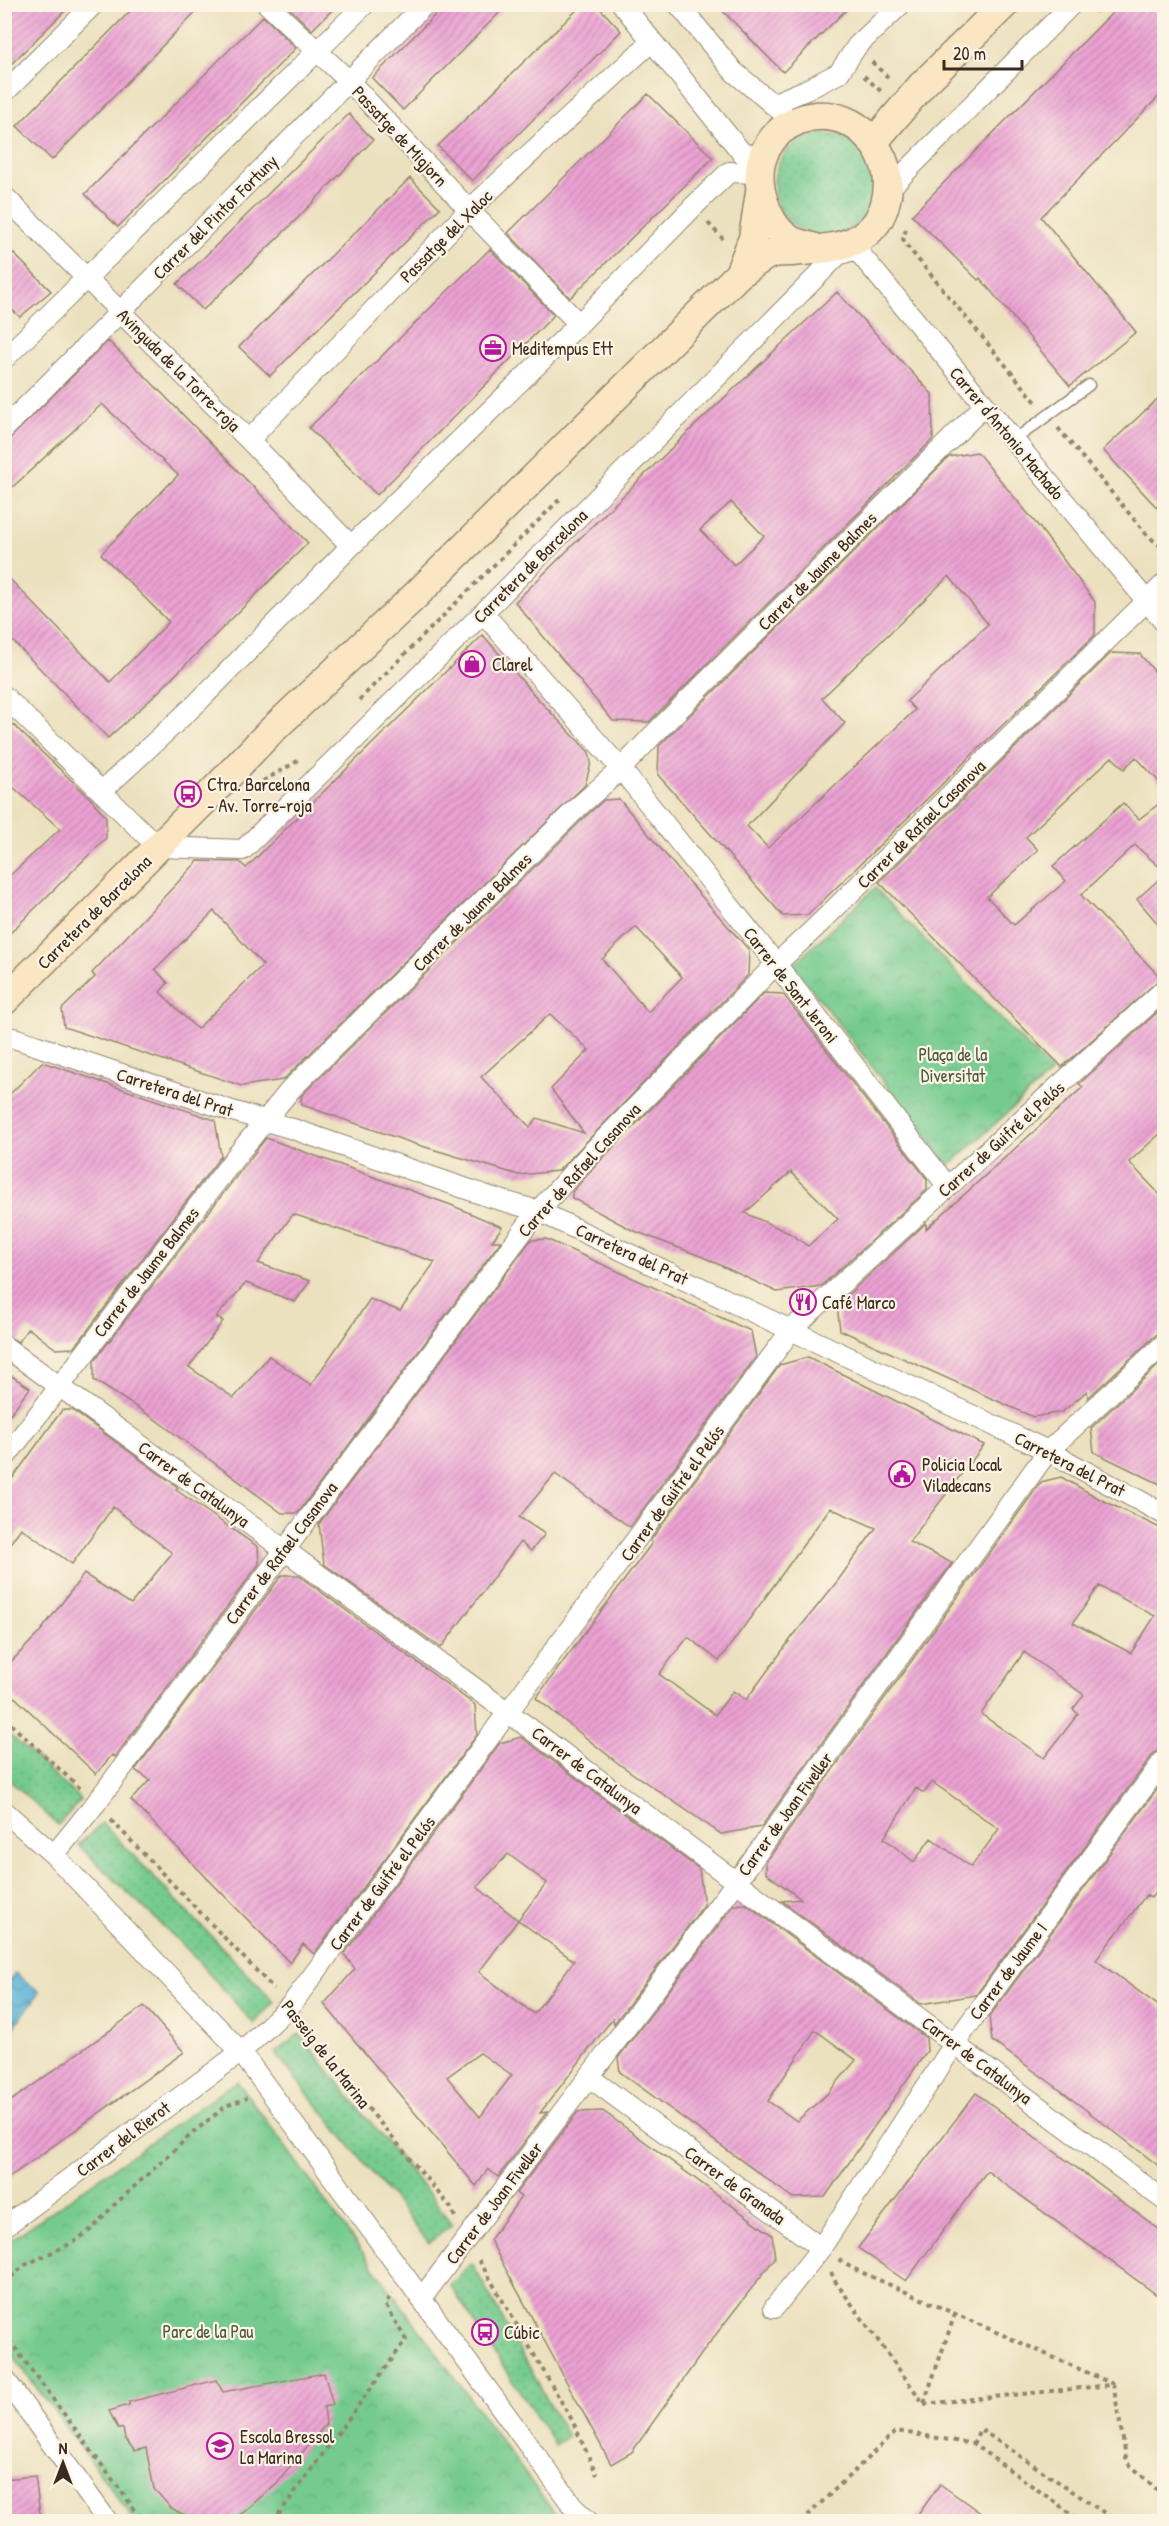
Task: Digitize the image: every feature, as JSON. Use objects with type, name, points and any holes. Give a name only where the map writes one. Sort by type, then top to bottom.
[{"type":"street","points":[[4,93],[94,4]]},
{"type":"street","name":"Passatge de Migjorn","points":[[267,4],[350,81],[469,210],[579,324]]},
{"type":"street","points":[[4,359],[89,278],[365,4]]},
{"type":"street","name":"Carrer del Pintor Fortuny","points":[[4,429],[425,4]]},
{"type":"street","points":[[622,4],[760,174],[770,220],[789,239],[819,249],[854,246],[870,231],[882,215],[889,189],[884,161],[873,143],[860,128],[843,118],[828,115],[811,116],[794,122],[775,135],[760,174]]},
{"type":"street","points":[[772,104],[838,73],[857,46],[902,4]]},
{"type":"street","points":[[873,143],[922,85],[1005,4]]},
{"type":"street","points":[[889,189],[1072,4]]},
{"type":"street","points":[[687,8],[734,72],[794,122]]},
{"type":"street","name":"Passatge del Xaloc","points":[[249,440],[469,210],[652,41]]},
{"type":"street","points":[[102,791],[198,702],[351,546],[579,324],[729,172],[760,174]]},
{"type":"street","name":"Carretera de Barcelona","points":[[739,274],[753,238],[760,174]]},
{"type":"street","name":"Avinguda de la Torre-roja","points":[[4,196],[89,278],[351,546]]},
{"type":"street","name":"Carretera de Barcelona","points":[[158,848],[243,850],[483,613],[838,255],[854,246]]},
{"type":"street","name":"Carrer d'Antonio Machado","points":[[854,246],[1164,622]]},
{"type":"street","name":"Carretera de Barcelona","points":[[4,1001],[158,848],[270,732],[409,602],[739,274],[770,254],[819,249]]},
{"type":"street","name":"Carrer de Jaume Balmes","points":[[4,1459],[58,1385],[264,1120],[291,1089],[578,807],[627,777],[659,728],[984,406]]},
{"type":"street","name":"Carrer de Rafael Casanova","points":[[54,1855],[96,1803],[538,1210],[776,964],[816,928],[1164,584]]},
{"type":"street","name":"Carrer de Sant Jeroni","points":[[483,613],[627,777],[776,964],[948,1187]]},
{"type":"street","points":[[4,696],[158,848]]},
{"type":"street","name":"Carrer de Guifré el Pelós","points":[[241,2052],[291,2005],[792,1329],[1164,990]]},
{"type":"street","name":"Carretera del Prat","points":[[4,1039],[14,1038],[490,1197],[538,1210],[1048,1451],[1164,1514]]},
{"type":"street","name":"Carrer de Joan Fiveller","points":[[421,2299],[736,1881],[1048,1451],[1164,1344]]},
{"type":"street","name":"Carrer de Catalunya","points":[[4,1346],[509,1713],[1164,2200]]},
{"type":"street","name":"Carrer de Jaume I","points":[[821,2248],[955,2043],[1164,1760]]},
{"type":"street","points":[[4,1812],[54,1855],[241,2052],[574,2509],[589,2522]]},
{"type":"street","name":"Carrer del Rierot","points":[[4,2227],[241,2052]]},
{"type":"street","name":"Carrer de Granada","points":[[589,2077],[821,2248]]},
{"type":"street","points":[[774,2308],[821,2248]]},
{"type":"street","points":[[4,2378],[108,2522]]},
{"type":"lane","points":[[1013,441],[1089,385]]},
{"type":"path","points":[[866,56],[890,80]]},
{"type":"path","points":[[863,75],[879,90]]},
{"type":"path","points":[[702,216],[723,239]]},
{"type":"path","points":[[907,220],[903,239],[932,277]]},
{"type":"path","name":"Carretera de Barcelona","points":[[358,701],[567,492]]},
{"type":"path","points":[[258,784],[302,758]]},
{"type":"path","name":"Passeig de la Marina","points":[[4,1718],[96,1803],[125,1837],[236,1952],[291,2005],[317,2047],[451,2208],[572,2420],[597,2475]]},
{"type":"path","points":[[4,2283],[25,2265],[74,2242],[93,2228],[113,2206],[195,2131],[226,2106],[269,2090]]},
{"type":"path","points":[[821,2248],[852,2268],[1113,2384]]},
{"type":"path","points":[[821,2248],[835,2281],[924,2404]]},
{"type":"path","points":[[273,2522],[406,2340],[385,2304],[405,2277]]},
{"type":"path","points":[[924,2404],[956,2314]]},
{"type":"path","points":[[4,2332],[144,2522]]},
{"type":"path","points":[[924,2404],[1113,2384]]},
{"type":"path","points":[[1113,2384],[1127,2462],[1164,2496]]},
{"type":"path","points":[[973,2444],[980,2429],[1118,2522]]},
{"type":"path","points":[[801,2522],[896,2431],[973,2444],[1083,2522]]},
{"type":"green space","points":[[825,134],[844,138],[861,149],[872,166],[876,185],[872,204],[861,221],[844,232],[825,236],[806,232],[789,221],[778,204],[774,185],[778,166],[789,149],[806,138]]},
{"type":"green space","name":"Plaça de la Diversitat","points":[[875,888],[1052,1072],[949,1166],[793,965]]},
{"type":"green space","points":[[5,1730],[81,1800],[58,1825],[5,1776]]},
{"type":"green space","points":[[102,1823],[274,2001],[254,2024],[188,1950],[78,1845]]},
{"type":"green space","points":[[299,2034],[453,2224],[429,2243],[275,2053]]},
{"type":"green space","name":"Parc de la Pau","points":[[237,2081],[560,2521],[135,2521],[5,2345],[4,2245]]},
{"type":"green space","points":[[472,2263],[567,2436],[555,2445],[450,2285]]},
{"type":"water","points":[[15,1973],[40,1992],[5,2039],[5,1986]]},
{"type":"building","points":[[4,4],[72,4],[4,71]]},
{"type":"building","points":[[137,4],[203,4],[52,160],[17,126]]},
{"type":"building","points":[[285,4],[338,4],[312,30]]},
{"type":"building","points":[[446,4],[508,4],[403,110],[372,78]]},
{"type":"building","points":[[583,4],[596,4],[621,31],[472,181],[438,146]]},
{"type":"building","points":[[716,4],[852,4],[783,72]]},
{"type":"building","points":[[1121,4],[1164,4],[1164,91],[1041,217],[1136,332],[1070,386],[980,278],[978,280],[912,215]]},
{"type":"building","points":[[263,16],[296,48],[118,227],[85,194]]},
{"type":"building","points":[[648,94],[713,158],[570,298],[508,233]]},
{"type":"building","points":[[349,114],[373,140],[289,227],[203,310],[177,284]]},
{"type":"building","points":[[410,178],[440,208],[270,376],[239,347]]},
{"type":"building","points":[[4,244],[51,291],[20,317],[4,302]]},
{"type":"building","points":[[490,249],[554,315],[377,495],[309,428]]},
{"type":"building","points":[[837,292],[932,394],[933,439],[649,722],[613,721],[515,602],[687,433]],"holes":[[[731,502],[764,536],[734,565],[700,530]]]},
{"type":"building","points":[[108,341],[308,543],[151,699],[108,738],[4,632],[4,573],[110,682],[169,622],[101,554],[178,475],[102,404],[4,495],[4,444]]},
{"type":"building","points":[[1164,393],[1164,515],[1103,450]]},
{"type":"building","points":[[977,452],[1039,527],[1095,602],[1095,635],[808,915],[783,916],[658,775],[659,746],[949,457]],"holes":[[[949,576],[988,624],[907,701],[915,710],[768,848],[747,826],[845,723],[822,698]]]},
{"type":"building","points":[[483,635],[536,697],[589,752],[591,763],[585,785],[283,1080],[242,1086],[64,1027],[62,1009],[95,977],[92,973],[198,861],[240,862],[246,868]],"holes":[[[214,911],[263,965],[197,1029],[160,992],[168,983],[155,969]]]},
{"type":"building","points":[[1111,653],[1140,654],[1164,683],[1164,787],[1136,757],[1124,769],[1112,757],[1026,837],[1038,850],[987,897],[1014,925],[1066,881],[1053,866],[1123,803],[1139,819],[1164,800],[1164,871],[1135,845],[1081,895],[1161,978],[1062,1067],[879,882]]},
{"type":"building","points":[[4,716],[91,799],[106,817],[106,838],[4,939],[4,881],[60,829],[4,779]]},
{"type":"building","points":[[619,799],[749,950],[748,975],[558,1171],[519,1175],[415,1144],[302,1105],[301,1096],[604,800]],"holes":[[[636,927],[682,977],[648,1012],[602,959]],[[550,1014],[589,1050],[551,1089],[584,1133],[537,1118],[530,1127],[481,1077]]]},
{"type":"building","points":[[1164,875],[1164,931],[1137,899]]},
{"type":"building","points":[[764,993],[783,994],[927,1179],[927,1190],[821,1286],[777,1292],[703,1257],[632,1230],[572,1198],[572,1192]],"holes":[[[791,1172],[838,1219],[808,1246],[789,1233],[745,1213]]]},
{"type":"building","points":[[1164,1006],[1164,1130],[1129,1162],[1164,1199],[1164,1332],[1156,1335],[1088,1398],[1087,1391],[1062,1412],[1033,1417],[840,1330],[837,1305],[926,1223],[926,1229],[1083,1087],[1079,1084]]},
{"type":"building","points":[[42,1062],[215,1120],[221,1156],[74,1348],[56,1349],[28,1328],[18,1342],[4,1334],[4,1100]]},
{"type":"building","points":[[266,1138],[451,1205],[502,1227],[492,1241],[501,1241],[298,1513],[282,1513],[152,1417],[94,1380],[94,1361]],"holes":[[[293,1214],[435,1262],[400,1311],[370,1299],[311,1385],[269,1356],[234,1398],[189,1367],[223,1321],[216,1317],[246,1283],[295,1302],[310,1281],[258,1263]]]},
{"type":"building","points":[[546,1239],[751,1331],[756,1357],[630,1527],[555,1474],[519,1517],[545,1534],[531,1551],[520,1542],[441,1648],[324,1564],[319,1524],[531,1240]]},
{"type":"building","points":[[808,1357],[984,1445],[909,1542],[952,1563],[761,1827],[721,1834],[619,1764],[536,1698],[652,1543],[650,1541],[780,1365]],"holes":[[[830,1508],[876,1528],[746,1700],[733,1691],[715,1715],[659,1674],[688,1637],[719,1661]]]},
{"type":"building","points":[[1164,1360],[1164,1486],[1094,1452],[1091,1428]]},
{"type":"building","points":[[4,1371],[30,1388],[4,1422]]},
{"type":"building","points":[[62,1410],[72,1410],[175,1485],[178,1488],[176,1490],[258,1547],[259,1564],[115,1757],[112,1755],[96,1774],[4,1687],[4,1669],[39,1633],[84,1574],[131,1604],[172,1553],[113,1507],[72,1564],[21,1528],[4,1552],[4,1490]]},
{"type":"building","points":[[1061,1477],[1164,1530],[1164,1748],[1154,1753],[976,1995],[921,2004],[782,1901],[801,1899],[766,1873],[766,1862],[1041,1482]],"holes":[[[1099,1586],[1155,1616],[1131,1653],[1073,1623]],[[1024,1652],[1084,1695],[1073,1709],[1078,1714],[1044,1758],[981,1714]],[[932,1782],[999,1829],[971,1867],[931,1838],[914,1862],[884,1838],[916,1788],[924,1793]]]},
{"type":"building","points":[[282,1575],[298,1575],[475,1705],[477,1735],[314,1954],[303,1944],[290,1963],[131,1800],[150,1780],[135,1770]]},
{"type":"building","points":[[521,1737],[699,1869],[704,1905],[614,2024],[613,2018],[540,2113],[547,2112],[498,2177],[488,2169],[476,2186],[324,2004],[355,1969],[344,1954],[500,1743]],"holes":[[[508,1854],[547,1883],[518,1920],[477,1887]],[[518,1920],[574,1961],[534,2014],[479,1972]],[[480,2053],[512,2075],[480,2117],[447,2077]]]},
{"type":"building","points":[[1164,1780],[1164,1881],[1151,1898],[1146,1895],[1096,1960],[1164,2010],[1164,2170],[1055,2086],[992,2041],[989,2017]]},
{"type":"building","points":[[746,1904],[926,2038],[927,2051],[825,2197],[793,2198],[620,2072],[618,2058],[734,1905]],"holes":[[[815,2030],[856,2060],[829,2092],[797,2121],[768,2101]]]},
{"type":"building","points":[[144,2006],[184,2052],[4,2181],[4,2106]]},
{"type":"building","points":[[976,2093],[1164,2233],[1164,2300],[987,2171],[906,2281],[858,2248]]},
{"type":"building","points":[[603,2111],[772,2235],[775,2258],[707,2346],[632,2452],[611,2464],[490,2240],[521,2197],[516,2193],[578,2112]]},
{"type":"building","name":"Escola Bressol La Marina","points":[[324,2373],[333,2405],[324,2407],[326,2424],[277,2483],[244,2512],[228,2522],[197,2522],[171,2508],[154,2489],[146,2448],[135,2451],[125,2439],[123,2429],[118,2428],[109,2411],[129,2405],[129,2402],[216,2380],[223,2392]]},
{"type":"building","points":[[35,2476],[41,2522],[11,2522],[10,2509],[4,2509],[4,2479]]},
{"type":"building","points":[[940,2484],[993,2522],[913,2522]]},
{"type":"place","name":"Meditempus Ett","points":[[493,348]]},
{"type":"place","name":"Clarel","points":[[472,664]]},
{"type":"place","name":"Ctra. Barcelona - Av. Torre-roja","points":[[188,794]]},
{"type":"place","name":"Café Marco","points":[[803,1302]]},
{"type":"place","name":"Policia Local Viladecans","points":[[902,1474]]},
{"type":"place","name":"Cúbic","points":[[485,2332]]},
{"type":"place","name":"Escola Bressol La Marina","points":[[220,2446]]}]
